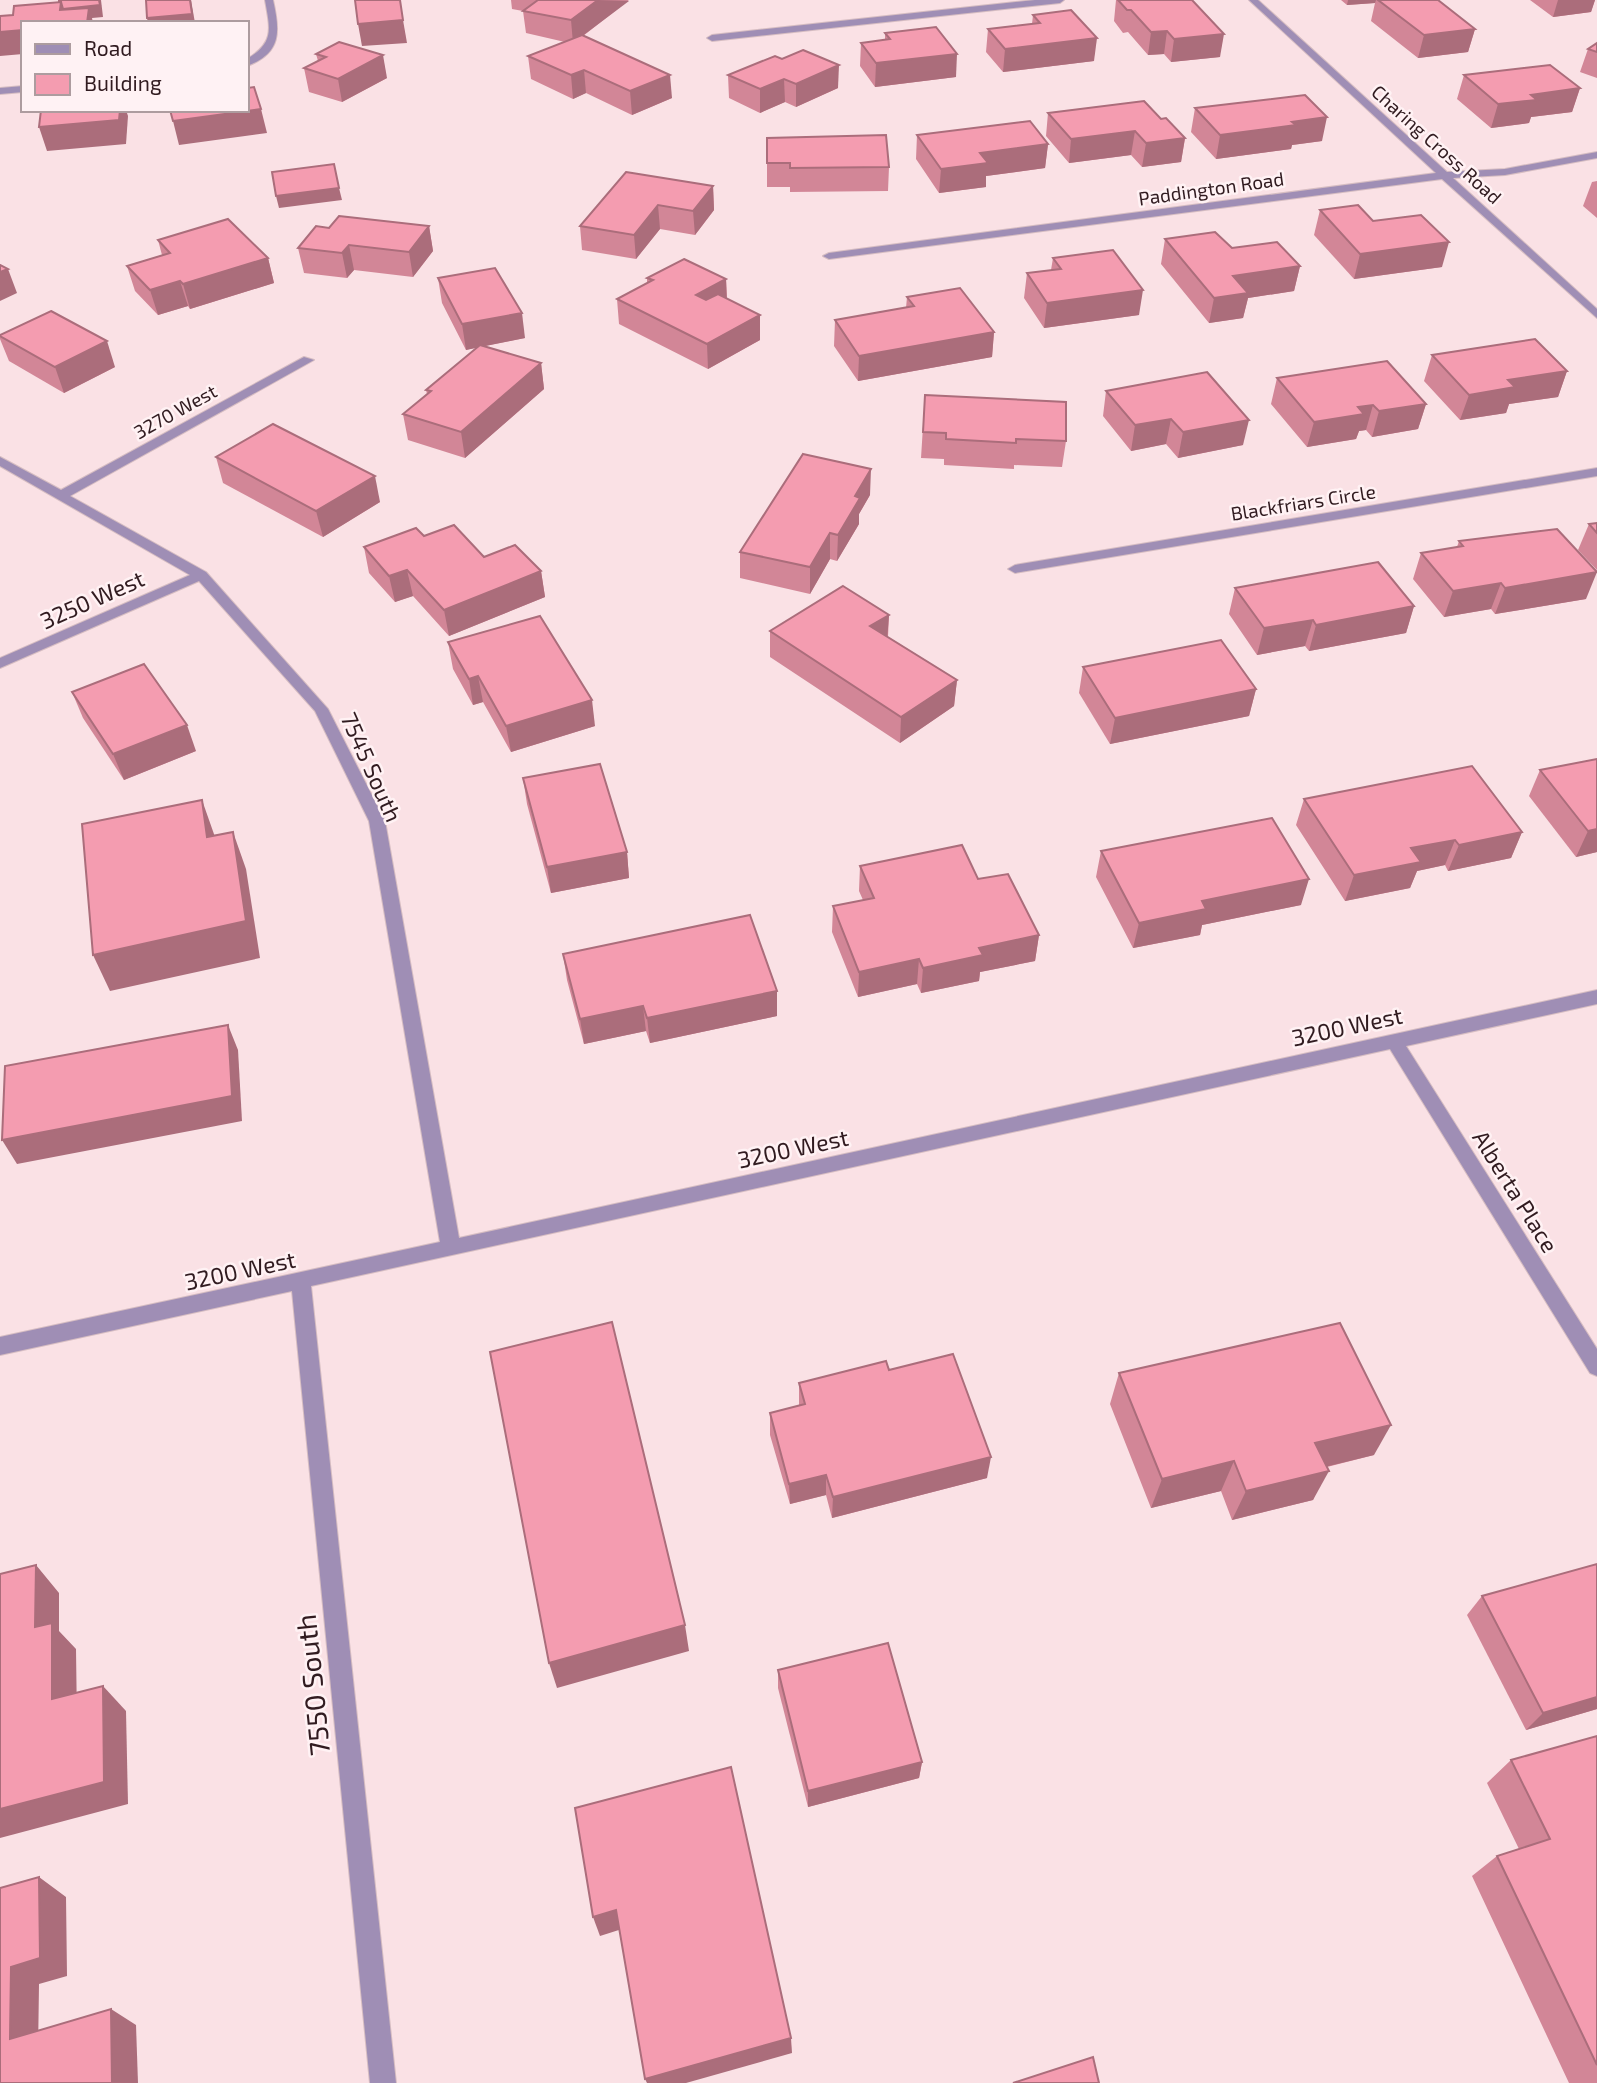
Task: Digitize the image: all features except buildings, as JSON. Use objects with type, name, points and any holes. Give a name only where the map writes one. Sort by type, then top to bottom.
[{"type":"street","points":[[248,62],[270,49],[276,33],[269,0]]},
{"type":"street","points":[[712,38],[1060,0]]},
{"type":"street","name":"Charing Cross Road","points":[[1252,0],[1597,315]]},
{"type":"street","points":[[0,91],[21,89]]},
{"type":"street","name":"Paddington Road","points":[[830,256],[1445,175],[1505,172],[1597,155]]},
{"type":"street","name":"3270 West","points":[[60,496],[307,360]]},
{"type":"street","name":"7545 South","points":[[0,461],[201,575],[321,709],[377,821],[451,1248]]},
{"type":"street","name":"Blackfriars Circle","points":[[1015,569],[1597,472]]},
{"type":"street","name":"3250 West","points":[[0,663],[201,575]]},
{"type":"street","name":"3200 West","points":[[0,1346],[1597,997]]},
{"type":"street","name":"Alberta Place","points":[[1394,1041],[1597,1367]]},
{"type":"street","name":"7550 South","points":[[301,1282],[383,2083]]}]
